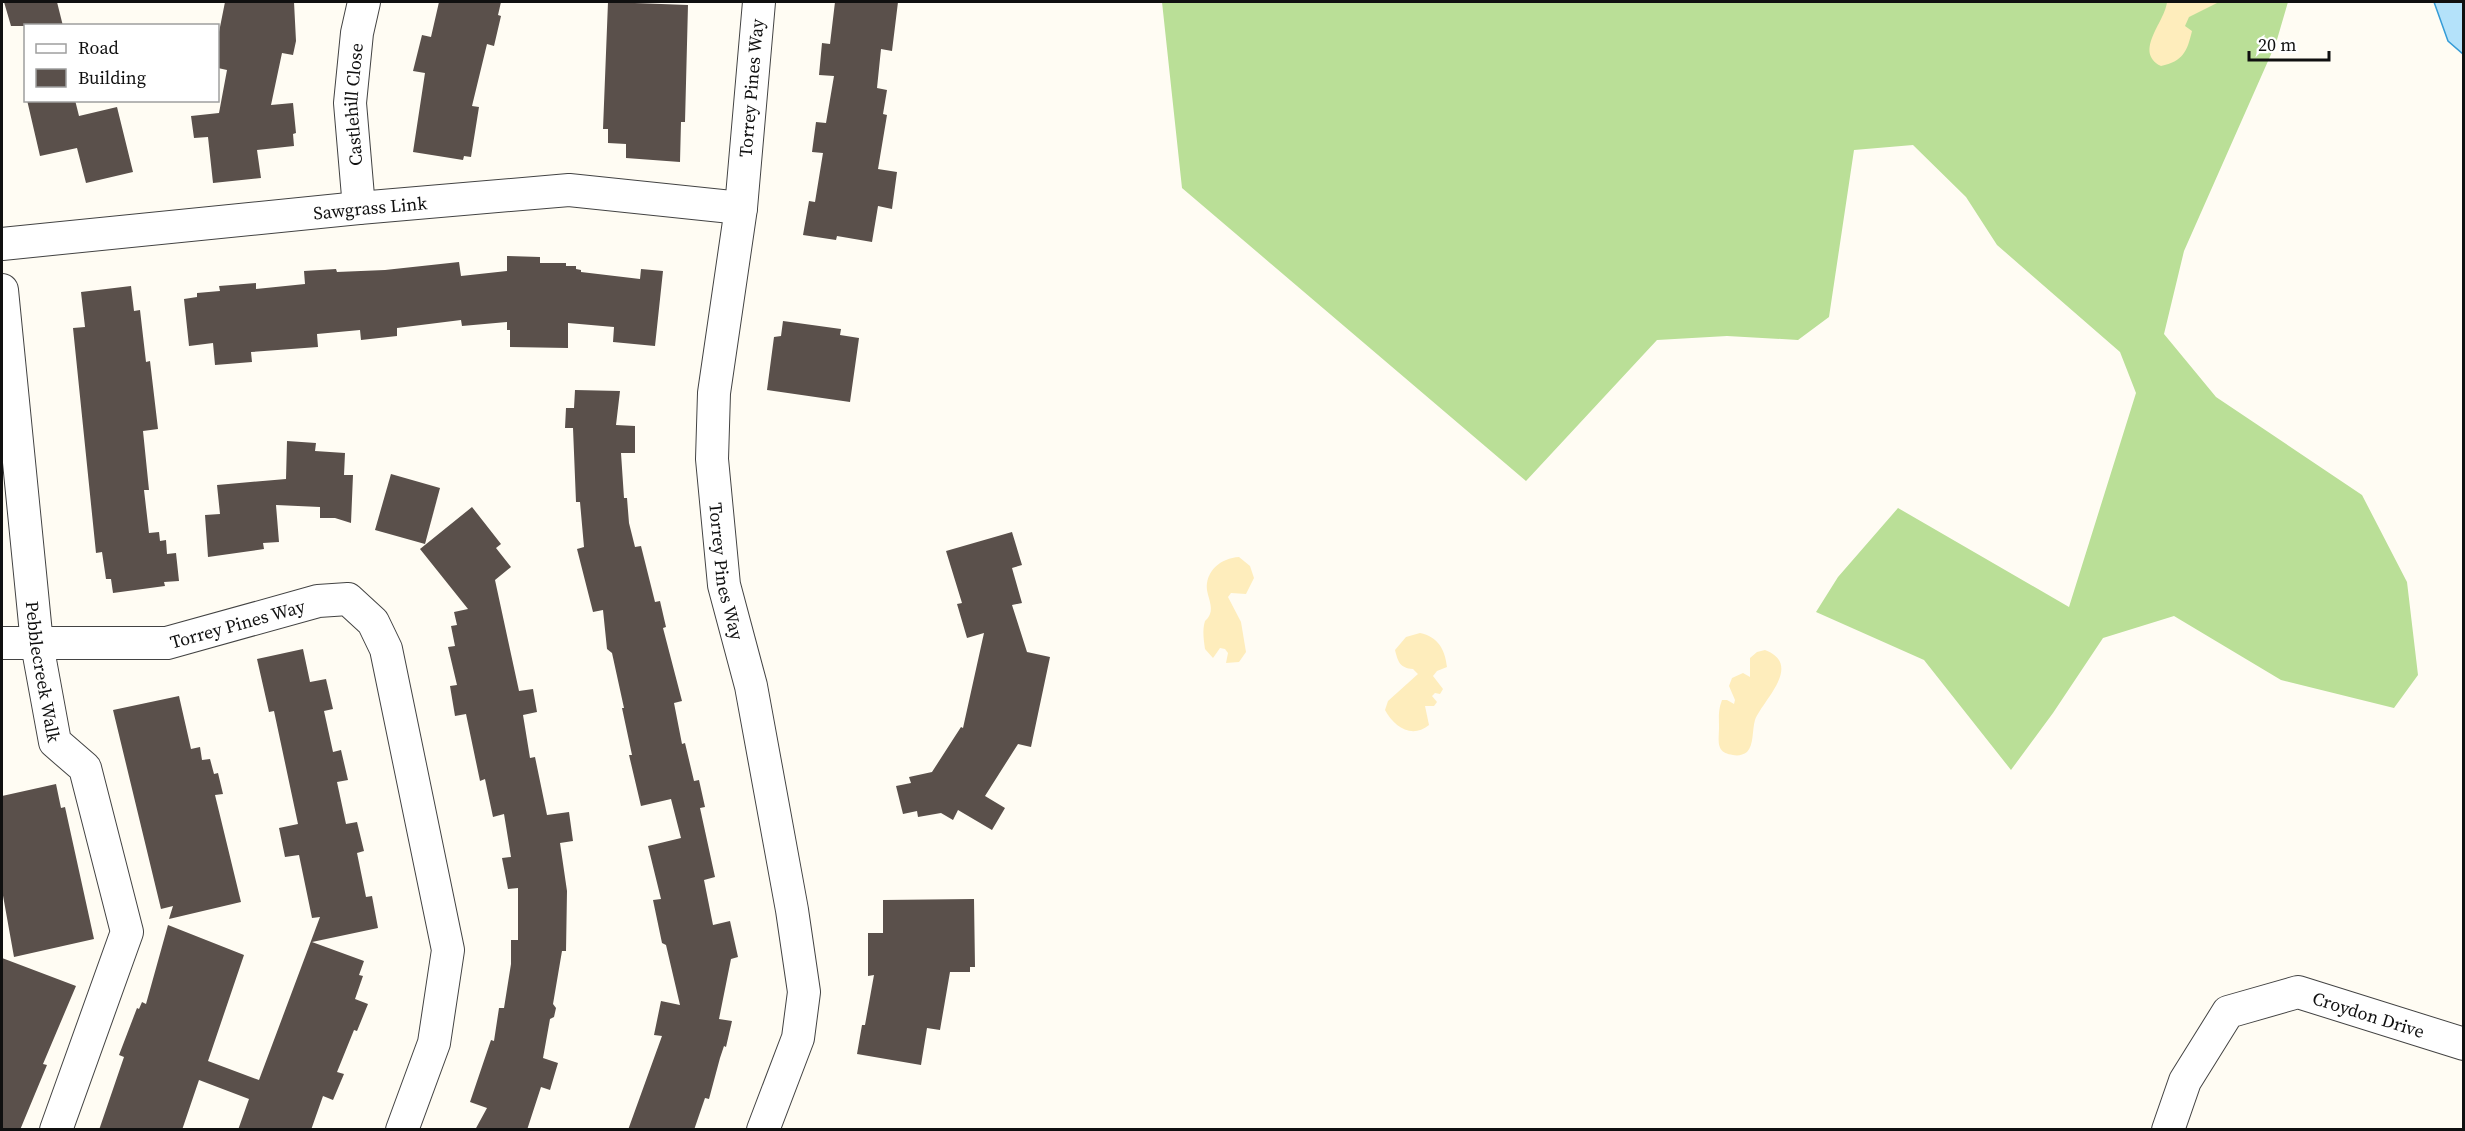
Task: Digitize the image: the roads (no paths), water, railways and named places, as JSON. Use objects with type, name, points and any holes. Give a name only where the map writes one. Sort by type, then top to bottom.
[{"type":"street","name":"Castlehill Close","points":[[359,208],[350,103],[357,33],[364,2]]},
{"type":"street","name":"Torrey Pines Way","points":[[759,2],[741,208],[714,393],[712,459],[724,585],[751,686],[792,910],[804,992],[798,1038],[763,1130]]},
{"type":"street","name":"Sawgrass Link","points":[[2,244],[359,208],[569,190],[741,208]]},
{"type":"street","name":"Pebblecreek Walk","points":[[2,290],[37,644],[55,742],[85,768],[127,932],[56,1130]]},
{"type":"street","name":"Torrey Pines Way","points":[[2,643],[167,643],[318,601],[348,599],[373,622],[386,649],[448,950],[434,1043],[402,1130]]},
{"type":"street","name":"Croydon Drive","points":[[2168,1130],[2185,1081],[2228,1012],[2298,992],[2463,1044]]},
{"type":"water","points":[[2434,2],[2463,2],[2463,54],[2448,41]]}]
